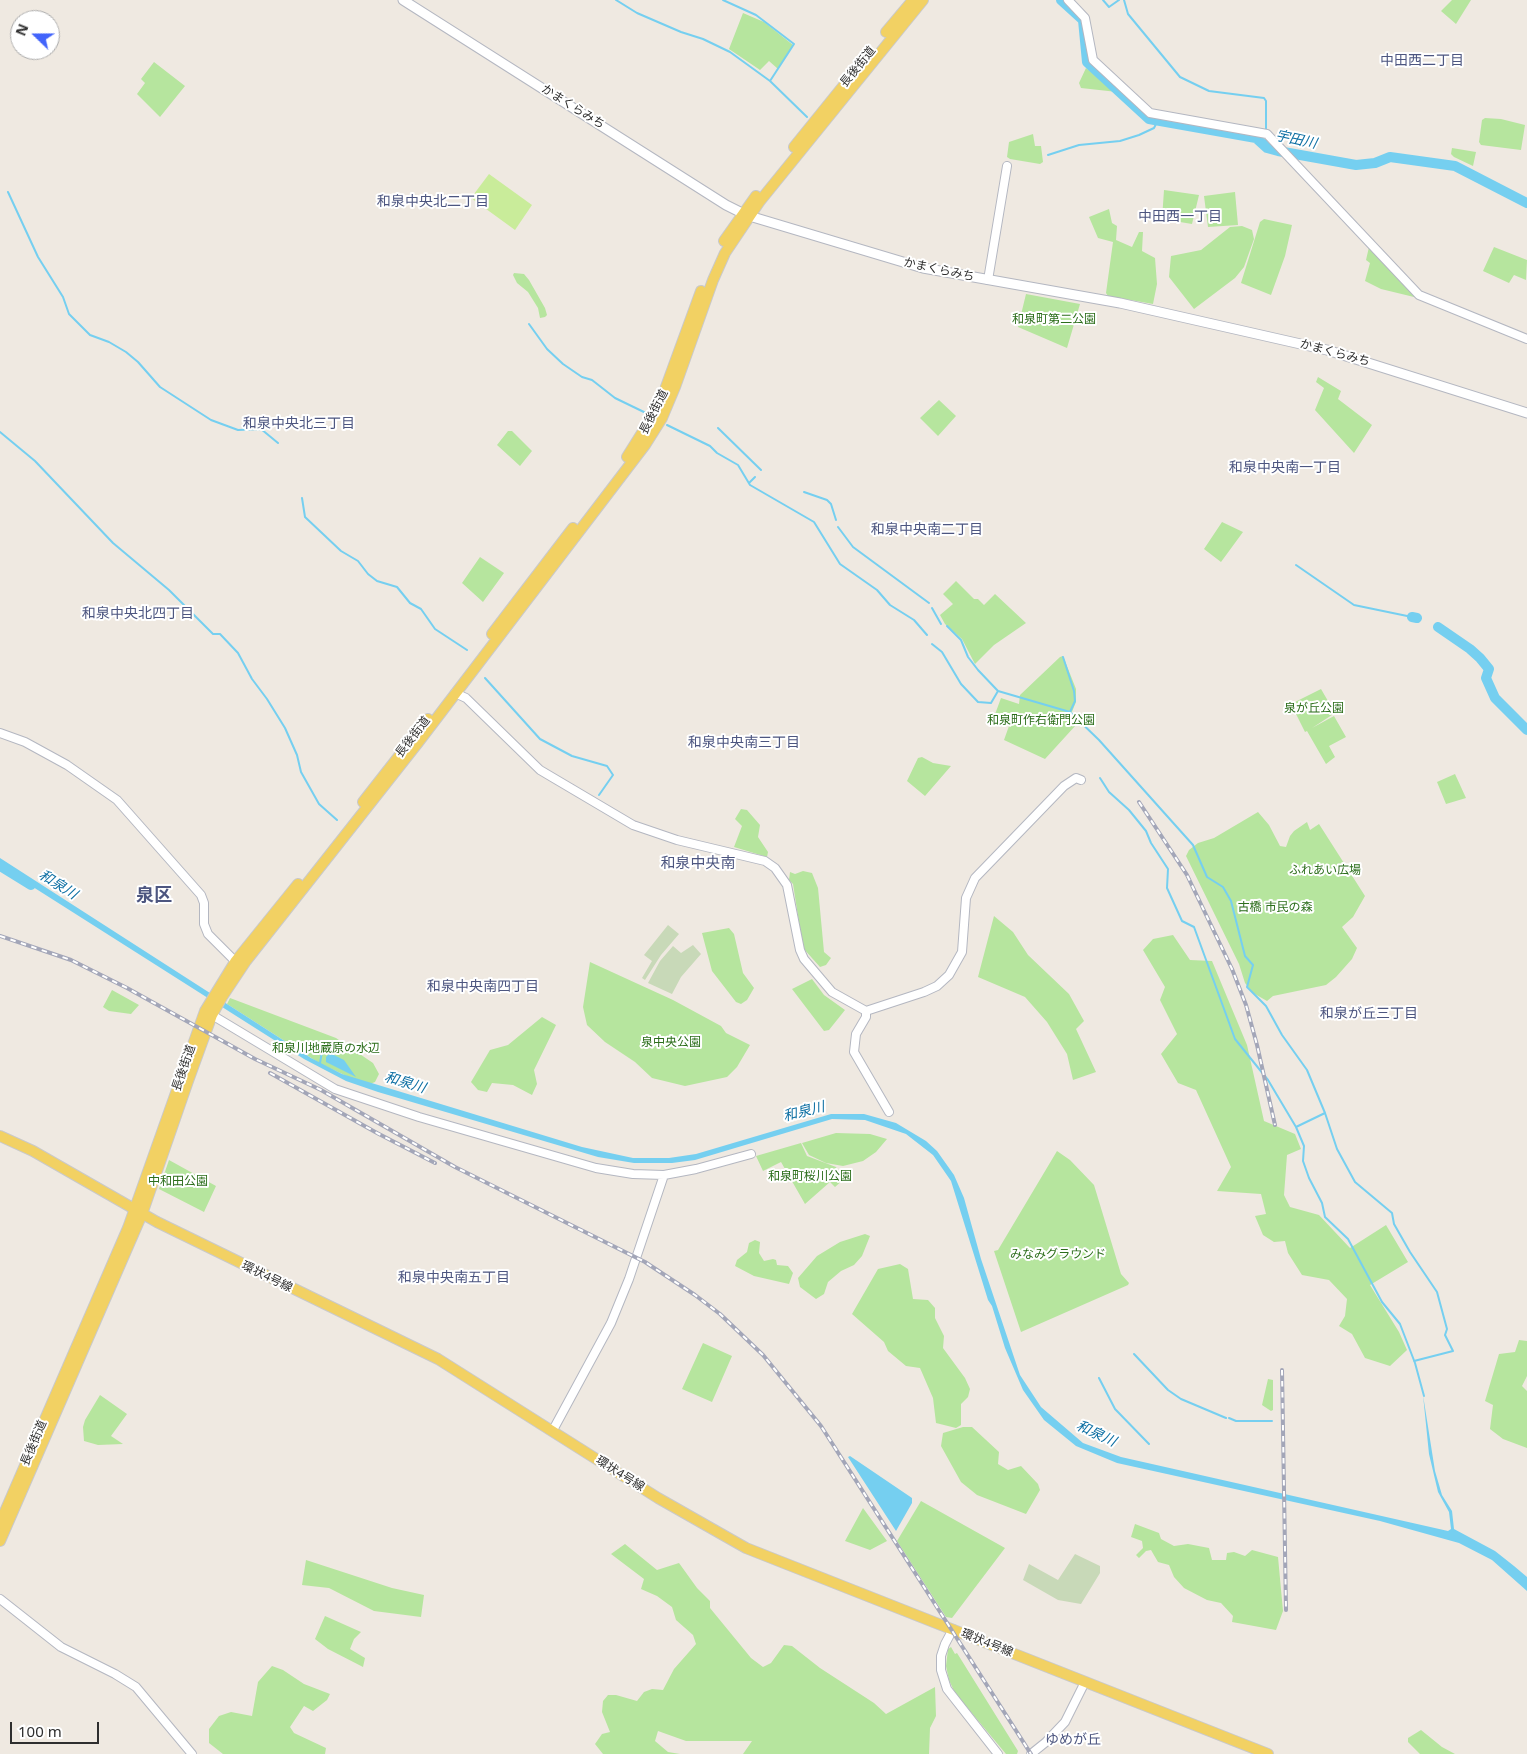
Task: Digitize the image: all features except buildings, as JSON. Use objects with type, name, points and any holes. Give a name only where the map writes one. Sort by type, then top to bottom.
[{"type":"main road","name":"かまくらみち","points":[[403,0],[726,205],[745,215],[890,260],[988,280],[1120,303],[1320,348],[1527,413]]},
{"type":"main road","name":"長後街道","points":[[0,1541],[139,1212],[218,995],[238,965],[641,439],[659,406],[714,260],[745,215],[913,0]]},
{"type":"main road","name":"長後街道","points":[[238,965],[455,693],[654,431],[675,387],[719,265],[745,215],[760,201],[923,0]]},
{"type":"main road","name":"環状4号線","points":[[0,1136],[33,1150],[139,1212],[438,1358],[667,1503],[746,1548],[1268,1754]]},
{"type":"main road","name":"長後街道","points":[[0,1523],[139,1212]]},
{"type":"street","points":[[1068,0],[1085,18],[1093,60],[1150,113],[1267,134],[1418,295],[1527,339]]},
{"type":"street","points":[[988,280],[1007,166]]},
{"type":"street","points":[[455,693],[473,704],[540,770],[633,825],[677,840],[765,861],[776,868],[787,885],[800,950],[804,959],[832,992],[866,1011],[924,992],[937,986],[948,975],[962,952],[966,898],[975,878],[1064,786],[1076,778],[1081,780]]},
{"type":"street","points":[[0,733],[25,742],[67,765],[117,800],[200,895],[204,903],[205,928],[238,965]]},
{"type":"street","points":[[212,1010],[323,1083],[349,1094],[419,1117],[596,1168],[633,1174],[664,1175],[691,1171],[751,1154]]},
{"type":"street","points":[[866,1011],[866,1017],[856,1034],[854,1052],[890,1112]]},
{"type":"street","points":[[554,1430],[611,1323],[629,1279],[664,1175]]},
{"type":"street","points":[[0,1599],[61,1647],[115,1674],[136,1687],[192,1754]]},
{"type":"street","points":[[953,1630],[944,1644],[941,1656],[942,1670],[947,1689],[998,1754]]},
{"type":"street","points":[[1030,1754],[1046,1742],[1065,1722],[1085,1682]]},
{"type":"green space","points":[[1452,0],[1471,0],[1456,24],[1441,11]]},
{"type":"green space","points":[[743,13],[764,22],[793,45],[778,69],[769,61],[760,70],[729,49]]},
{"type":"green space","points":[[154,62],[185,86],[160,117],[137,94],[145,83],[141,79]]},
{"type":"green space","points":[[1086,68],[1090,71],[1093,70],[1117,92],[1081,88],[1079,83]]},
{"type":"green space","points":[[1485,118],[1501,119],[1525,125],[1521,150],[1481,145],[1479,142],[1482,120]]},
{"type":"green space","points":[[1033,134],[1035,146],[1041,146],[1043,162],[1040,164],[1007,157],[1009,142]]},
{"type":"green space","points":[[1452,148],[1476,152],[1473,166],[1454,157],[1451,154]]},
{"type":"green space","points":[[489,174],[532,205],[515,230],[471,198]]},
{"type":"green space","points":[[1164,190],[1199,195],[1192,224],[1162,219]]},
{"type":"green space","points":[[1235,192],[1238,225],[1208,227],[1204,196]]},
{"type":"green space","points":[[1109,209],[1112,223],[1117,226],[1116,240],[1132,247],[1139,232],[1143,232],[1142,251],[1155,258],[1157,284],[1153,304],[1108,296],[1106,293],[1113,242],[1098,238],[1089,217]]},
{"type":"green space","points":[[1264,219],[1292,225],[1285,256],[1271,295],[1241,283],[1260,222]]},
{"type":"green space","points":[[1242,226],[1252,230],[1254,239],[1244,267],[1235,278],[1194,309],[1169,277],[1171,256],[1201,250],[1230,227]]},
{"type":"green space","points":[[1369,247],[1415,295],[1414,297],[1381,289],[1365,281],[1370,263],[1366,260]]},
{"type":"green space","points":[[1494,247],[1527,260],[1526,280],[1514,275],[1509,283],[1483,271]]},
{"type":"green space","points":[[514,273],[524,274],[529,280],[545,308],[547,315],[545,317],[540,318],[538,308],[528,292],[517,283],[513,275]]},
{"type":"green space","name":"和泉町第二公園","points":[[1026,294],[1080,304],[1067,348],[1018,327]]},
{"type":"green space","points":[[1318,377],[1341,391],[1338,399],[1372,425],[1354,453],[1315,410],[1324,388],[1316,382]]},
{"type":"green space","points":[[939,400],[956,416],[938,436],[920,418]]},
{"type":"green space","points":[[508,431],[512,431],[532,451],[520,466],[497,445]]},
{"type":"green space","points":[[1222,522],[1243,532],[1221,562],[1204,549]]},
{"type":"green space","points":[[480,557],[504,573],[483,602],[462,583]]},
{"type":"green space","points":[[956,581],[974,599],[978,599],[984,605],[995,594],[1026,623],[994,645],[975,664],[962,639],[945,624],[940,615],[953,604],[943,594]]},
{"type":"green space","name":"和泉町作右衛門公園","points":[[1063,656],[1076,689],[1076,702],[1069,719],[1076,725],[1045,759],[1004,740],[1009,726],[994,717],[1001,698],[1019,704],[1020,695]]},
{"type":"green space","name":"泉が丘公園","points":[[1321,689],[1335,713],[1312,728],[1334,716],[1346,737],[1329,746],[1335,757],[1326,764],[1307,731],[1305,732],[1291,704]]},
{"type":"green space","points":[[922,757],[933,763],[951,766],[925,796],[907,781],[918,758]]},
{"type":"green space","points":[[1455,774],[1466,798],[1446,804],[1437,782]]},
{"type":"green space","points":[[741,809],[747,810],[760,825],[758,837],[768,852],[767,857],[734,847],[742,826],[735,819]]},
{"type":"green space","name":"古橋 市民の森","points":[[1258,812],[1269,825],[1280,846],[1286,847],[1294,831],[1307,822],[1310,830],[1319,824],[1365,896],[1353,917],[1342,927],[1357,948],[1352,959],[1336,977],[1326,985],[1273,996],[1267,1001],[1253,993],[1245,983],[1239,964],[1186,856],[1189,850],[1198,843],[1214,838]]},
{"type":"green space","points":[[803,871],[812,873],[818,888],[824,952],[831,958],[826,965],[820,967],[803,948],[793,884],[789,880],[790,872],[795,874]]},
{"type":"green space","points":[[994,916],[1013,932],[1028,955],[1069,994],[1084,1021],[1076,1029],[1096,1072],[1073,1080],[1067,1054],[1047,1022],[1025,997],[978,977]]},
{"type":"green space","points":[[668,925],[679,934],[661,955],[645,980],[642,978],[652,961],[644,955]]},
{"type":"green space","points":[[729,928],[734,934],[743,973],[754,988],[747,1000],[741,1004],[736,1002],[712,971],[702,933]]},
{"type":"green space","points":[[1173,935],[1190,960],[1212,961],[1247,1045],[1264,1121],[1295,1134],[1301,1149],[1287,1155],[1284,1195],[1290,1207],[1319,1215],[1350,1248],[1386,1225],[1408,1262],[1370,1285],[1399,1332],[1407,1350],[1390,1366],[1365,1358],[1352,1334],[1339,1326],[1345,1316],[1347,1299],[1329,1280],[1302,1275],[1288,1253],[1285,1241],[1274,1242],[1263,1235],[1255,1216],[1266,1214],[1261,1194],[1217,1191],[1231,1167],[1196,1090],[1178,1083],[1161,1054],[1177,1034],[1160,1000],[1165,987],[1143,950],[1153,939]]},
{"type":"green space","points":[[693,945],[701,954],[681,977],[672,994],[648,983],[660,961],[673,946],[681,953]]},
{"type":"green space","name":"泉中央公園","points":[[590,962],[673,1000],[721,1026],[726,1033],[750,1045],[737,1067],[727,1077],[685,1086],[652,1078],[635,1062],[605,1042],[587,1025],[583,1007]]},
{"type":"green space","points":[[812,979],[824,995],[845,1010],[829,1030],[824,1031],[792,989]]},
{"type":"green space","points":[[112,990],[139,1005],[131,1014],[109,1011],[103,1007]]},
{"type":"green space","name":"和泉川地蔵原の水辺","points":[[230,998],[336,1038],[373,1063],[379,1074],[375,1082],[370,1084],[355,1080],[319,1063],[227,1004]]},
{"type":"green space","points":[[542,1017],[556,1025],[534,1070],[537,1084],[532,1095],[513,1085],[492,1083],[487,1092],[478,1090],[471,1082],[490,1050],[508,1045]]},
{"type":"green space","points":[[836,1133],[870,1134],[887,1139],[876,1152],[863,1161],[843,1166],[826,1163],[809,1155],[802,1143]]},
{"type":"green space","name":"和泉町桜川公園","points":[[801,1143],[807,1156],[836,1167],[843,1180],[835,1187],[830,1182],[805,1204],[781,1162],[763,1171],[756,1156]]},
{"type":"green space","name":"みなみグラウンド","points":[[1057,1151],[1070,1160],[1094,1185],[1121,1274],[1129,1283],[1021,1332],[994,1251],[998,1250]]},
{"type":"green space","name":"中和田公園","points":[[169,1160],[216,1186],[204,1212],[159,1189]]},
{"type":"green space","points":[[865,1234],[870,1236],[862,1256],[854,1265],[841,1271],[828,1282],[824,1294],[816,1299],[800,1287],[798,1278],[817,1256],[840,1242]]},
{"type":"green space","points":[[755,1240],[760,1242],[759,1253],[764,1261],[773,1259],[776,1260],[777,1265],[788,1266],[793,1273],[789,1284],[754,1276],[735,1266],[737,1260],[747,1252],[749,1243]]},
{"type":"green space","points":[[900,1264],[908,1269],[913,1299],[928,1300],[935,1308],[935,1318],[944,1336],[943,1348],[965,1378],[970,1389],[968,1397],[961,1404],[961,1425],[956,1428],[936,1423],[933,1398],[920,1368],[906,1366],[888,1351],[884,1342],[852,1314],[878,1269]]},
{"type":"green space","points":[[1519,1340],[1527,1341],[1527,1376],[1522,1386],[1527,1391],[1527,1448],[1503,1439],[1490,1429],[1493,1405],[1485,1401],[1499,1354],[1515,1352]]},
{"type":"green space","points":[[703,1343],[732,1356],[712,1402],[682,1389]]},
{"type":"green space","points":[[1268,1379],[1273,1380],[1273,1410],[1271,1411],[1262,1405]]},
{"type":"green space","points":[[100,1395],[127,1414],[111,1436],[123,1444],[98,1445],[84,1441],[83,1427],[85,1420]]},
{"type":"green space","points":[[963,1427],[972,1427],[999,1452],[998,1464],[1008,1470],[1021,1466],[1038,1484],[1040,1490],[1026,1514],[977,1495],[961,1482],[941,1446],[943,1433]]},
{"type":"green space","points":[[921,1501],[1005,1548],[952,1618],[946,1617],[897,1541]]},
{"type":"green space","points":[[863,1508],[887,1541],[870,1550],[845,1541]]},
{"type":"green space","points":[[1135,1524],[1159,1533],[1161,1539],[1174,1546],[1188,1544],[1209,1548],[1212,1560],[1226,1560],[1227,1553],[1234,1552],[1245,1556],[1252,1550],[1278,1557],[1283,1611],[1276,1630],[1232,1622],[1233,1616],[1221,1603],[1207,1600],[1184,1588],[1174,1577],[1169,1565],[1158,1562],[1151,1550],[1146,1551],[1139,1558],[1136,1555],[1143,1548],[1142,1541],[1131,1537]]},
{"type":"green space","points":[[625,1544],[657,1570],[679,1563],[697,1588],[710,1601],[710,1608],[751,1658],[763,1667],[771,1663],[784,1645],[792,1646],[820,1668],[874,1703],[886,1714],[935,1687],[936,1716],[930,1728],[929,1754],[743,1754],[752,1741],[686,1741],[658,1731],[655,1741],[668,1752],[680,1754],[603,1754],[595,1744],[602,1734],[610,1732],[602,1712],[603,1701],[608,1695],[616,1695],[637,1701],[644,1692],[652,1689],[663,1690],[674,1669],[696,1644],[693,1635],[676,1620],[672,1607],[657,1596],[641,1589],[644,1579],[611,1554]]},
{"type":"green space","points":[[1075,1554],[1100,1566],[1100,1573],[1081,1604],[1058,1600],[1023,1580],[1029,1564],[1058,1580]]},
{"type":"green space","points":[[306,1560],[392,1588],[424,1595],[421,1617],[374,1611],[329,1588],[302,1585]]},
{"type":"green space","points":[[325,1616],[361,1632],[354,1639],[350,1649],[365,1658],[363,1667],[328,1649],[315,1639]]},
{"type":"green space","points":[[951,1647],[955,1654],[957,1653],[1018,1751],[1017,1754],[1006,1754],[955,1693],[949,1680],[946,1666],[948,1649]]},
{"type":"green space","points":[[272,1666],[283,1670],[304,1684],[330,1694],[327,1700],[313,1711],[304,1706],[290,1727],[294,1733],[326,1748],[325,1754],[223,1754],[209,1743],[209,1729],[219,1716],[231,1712],[252,1716],[258,1682]]},
{"type":"green space","points":[[1421,1730],[1442,1747],[1455,1754],[1420,1754],[1408,1742],[1408,1738]]},
{"type":"water","points":[[0,858],[311,1058],[342,1074],[582,1147],[633,1158],[669,1158],[696,1154],[831,1114],[864,1114],[896,1123],[926,1141],[937,1151],[954,1175],[964,1198],[981,1259],[1020,1375],[1041,1407],[1083,1443],[1121,1457],[1448,1531],[1451,1529],[1449,1512],[1438,1492],[1429,1454],[1423,1395],[1435,1471],[1442,1495],[1452,1511],[1454,1529],[1495,1551],[1527,1577],[1527,1591],[1492,1560],[1459,1543],[1380,1521],[1117,1463],[1076,1446],[1044,1420],[1023,1390],[1005,1348],[992,1306],[988,1300],[951,1181],[933,1155],[906,1134],[865,1120],[832,1119],[695,1160],[672,1163],[634,1163],[598,1157],[378,1092],[346,1081],[304,1059],[0,866]]},
{"type":"water","points":[[330,1053],[344,1060],[356,1077],[326,1062],[326,1057]]},
{"type":"water","points":[[850,1456],[912,1498],[912,1503],[896,1531],[848,1457]]},
{"type":"waterway","points":[[616,0],[637,13],[681,32],[703,39],[730,52],[770,81],[807,117]]},
{"type":"waterway","points":[[723,0],[756,15],[794,44],[770,81]]},
{"type":"waterway","name":"宇田川","points":[[1061,0],[1083,20],[1087,62],[1149,119],[1256,138],[1267,148],[1278,151],[1356,165],[1375,163],[1390,157],[1455,166],[1527,203]]},
{"type":"waterway","points":[[1103,0],[1109,7],[1119,0]]},
{"type":"waterway","points":[[1124,0],[1128,14],[1180,77],[1209,91],[1264,98],[1266,101],[1266,132]]},
{"type":"waterway","points":[[1048,155],[1079,145],[1120,141],[1154,128],[1157,122]]},
{"type":"waterway","points":[[1266,136],[1267,148]]},
{"type":"waterway","points":[[8,192],[38,257],[63,297],[69,314],[90,335],[109,342],[126,352],[138,362],[160,387],[211,420],[238,430],[261,429],[278,443]]},
{"type":"waterway","points":[[529,324],[547,349],[563,364],[582,377],[592,380],[615,398],[648,414]]},
{"type":"waterway","points":[[667,425],[710,446],[717,453],[738,465],[750,485],[814,522],[840,564],[877,590],[890,605],[914,620],[927,635]]},
{"type":"waterway","points":[[718,428],[761,470]]},
{"type":"waterway","points":[[0,432],[35,461],[113,543],[169,590],[213,634],[220,634],[238,653],[252,679],[285,728],[297,755],[301,772],[319,804],[337,820]]},
{"type":"waterway","points":[[749,483],[755,477]]},
{"type":"waterway","points":[[804,492],[827,500],[831,504],[836,520]]},
{"type":"waterway","points":[[302,498],[305,517],[341,551],[358,561],[368,574],[377,581],[397,587],[410,603],[421,609],[435,629],[467,650]]},
{"type":"waterway","points":[[838,527],[853,547],[929,603]]},
{"type":"waterway","points":[[1296,565],[1354,605],[1412,617]]},
{"type":"waterway","points":[[932,608],[941,624]]},
{"type":"waterway","points":[[1412,617],[1417,618]]},
{"type":"waterway","points":[[947,626],[961,640],[968,657],[978,670],[998,691]]},
{"type":"waterway","points":[[1438,627],[1480,658],[1489,669],[1486,678],[1495,698],[1527,730]]},
{"type":"waterway","points":[[932,644],[942,652],[961,684],[978,702],[991,703],[998,691],[1070,712],[1099,740],[1193,845],[1207,877],[1223,887],[1231,901],[1245,956],[1253,965],[1247,987],[1266,1006],[1282,1035],[1307,1070],[1325,1113],[1296,1127],[1304,1146],[1303,1161],[1309,1178],[1322,1203],[1325,1217],[1348,1239],[1382,1302],[1400,1324],[1415,1363],[1424,1396]]},
{"type":"waterway","points":[[1063,657],[1074,691],[1075,701],[1070,712]]},
{"type":"waterway","points":[[485,678],[540,739],[572,756],[607,766],[613,775],[599,795]]},
{"type":"waterway","points":[[1100,778],[1109,792],[1129,810],[1146,831],[1151,843],[1168,869],[1167,888],[1182,921],[1194,927],[1235,1039],[1268,1080],[1296,1127]]},
{"type":"waterway","name":"和泉川","points":[[0,866],[31,885]]},
{"type":"waterway","points":[[320,1063],[323,1046]]},
{"type":"waterway","points":[[1325,1113],[1337,1149],[1355,1182],[1392,1213],[1394,1224],[1437,1292],[1447,1329],[1445,1335],[1453,1351],[1414,1361]]},
{"type":"waterway","points":[[1134,1354],[1168,1390],[1181,1399],[1226,1418]]},
{"type":"waterway","points":[[1099,1378],[1115,1409],[1149,1444]]},
{"type":"waterway","points":[[1229,1418],[1236,1421],[1272,1421]]},
{"type":"railway","points":[[1139,802],[1187,875],[1232,969],[1246,1005],[1275,1125]]},
{"type":"railway","points":[[0,936],[71,960],[127,988],[255,1059],[321,1090],[455,1167],[645,1262],[720,1314],[763,1355],[821,1426],[1031,1754]]},
{"type":"railway","points":[[270,1073],[435,1163]]},
{"type":"railway","points":[[1282,1370],[1286,1610]]},
{"type":"district","name":"中田西二丁目","points":[[1422,61]]},
{"type":"district","name":"和泉中央北二丁目","points":[[433,202]]},
{"type":"district","name":"中田西一丁目","points":[[1180,217]]},
{"type":"district","name":"和泉中央北三丁目","points":[[299,424]]},
{"type":"district","name":"和泉中央南一丁目","points":[[1285,468]]},
{"type":"district","name":"和泉中央南二丁目","points":[[927,530]]},
{"type":"district","name":"和泉中央北四丁目","points":[[138,614]]},
{"type":"district","name":"和泉中央南三丁目","points":[[744,743]]},
{"type":"district","name":"和泉中央南","points":[[698,864]]},
{"type":"district","name":"泉区","points":[[154,896]]},
{"type":"district","name":"和泉中央南四丁目","points":[[483,987]]},
{"type":"district","name":"和泉が丘三丁目","points":[[1369,1014]]},
{"type":"district","name":"和泉中央南五丁目","points":[[454,1278]]},
{"type":"district","name":"ゆめが丘","points":[[1073,1740]]},
{"type":"park label","name":"ふれあい広場","points":[[1325,871]]}]
